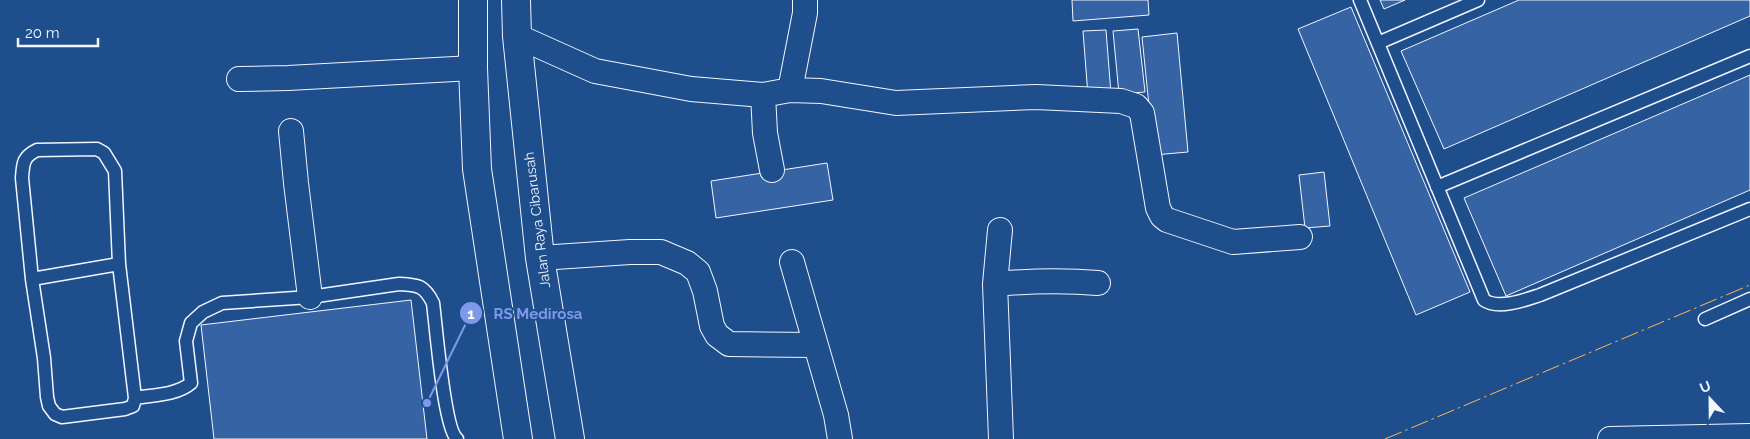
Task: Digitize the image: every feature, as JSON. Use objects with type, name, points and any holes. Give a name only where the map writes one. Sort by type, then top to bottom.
[{"type":"main road","points":[[473,0],[473,68],[477,169],[516,439]]},
{"type":"main road","name":"Jalan Raya Cibarusah","points":[[516,0],[517,36],[540,258],[570,439]]},
{"type":"street","points":[[790,90],[805,13],[804,0]]},
{"type":"street","points":[[517,36],[595,71],[691,89],[763,95],[790,90],[821,91],[896,103],[1036,98],[1121,100],[1136,106],[1142,113],[1158,208],[1162,216],[1167,220],[1233,242],[1300,237]]},
{"type":"street","points":[[239,79],[473,68]]},
{"type":"street","points":[[763,95],[765,132],[772,170]]},
{"type":"street","points":[[291,131],[310,297]]},
{"type":"street","points":[[1000,230],[994,284],[1001,439]]},
{"type":"street","points":[[540,258],[630,252],[661,252],[687,263],[698,272],[705,291],[712,326],[717,335],[729,344],[815,345]]},
{"type":"street","points":[[792,262],[836,415],[840,439]]},
{"type":"street","points":[[994,284],[1068,280],[1098,283]]},
{"type":"street","points":[[1610,439],[1748,437]]},
{"type":"lane","points":[[1360,0],[1484,300],[1490,304],[1527,300],[1750,209]]},
{"type":"lane","points":[[1378,43],[1478,0]]},
{"type":"lane","points":[[1436,187],[1750,56]]},
{"type":"lane","points":[[97,149],[104,153],[115,171],[119,264],[135,398],[132,406],[125,409],[62,417],[55,414],[49,406],[47,397],[44,358],[32,279],[22,178],[23,163],[28,154],[37,150],[97,149]]},
{"type":"lane","points":[[32,279],[119,264]]},
{"type":"lane","points":[[135,398],[176,391],[185,388],[191,383],[186,341],[191,323],[203,312],[222,302],[310,297],[399,284],[414,284],[426,290],[433,303],[448,416],[453,436],[457,439]]},
{"type":"lane","points":[[1705,319],[1750,299]]},
{"type":"building","points":[[1072,0],[1148,0],[1149,15],[1073,21]]},
{"type":"building","points":[[1380,0],[1405,0],[1384,9]]},
{"type":"building","points":[[1519,0],[1750,0],[1750,16],[1444,149],[1401,51]]},
{"type":"building","points":[[1351,7],[1470,292],[1416,315],[1298,29]]},
{"type":"building","points":[[1138,29],[1145,92],[1119,94],[1113,31]]},
{"type":"building","points":[[1106,30],[1111,94],[1088,96],[1083,31]]},
{"type":"building","points":[[1177,33],[1188,152],[1154,155],[1142,37]]},
{"type":"building","points":[[1750,75],[1750,190],[1506,296],[1464,198]]},
{"type":"building","points":[[827,163],[833,200],[716,218],[711,181]]},
{"type":"building","points":[[1324,172],[1330,226],[1305,228],[1299,175]]},
{"type":"building","points":[[411,300],[427,439],[214,439],[201,325]]},
{"type":"power","points":[[1385,439],[1750,285]]},
{"type":"place","name":"RS Medirosa","points":[[427,403]]}]
